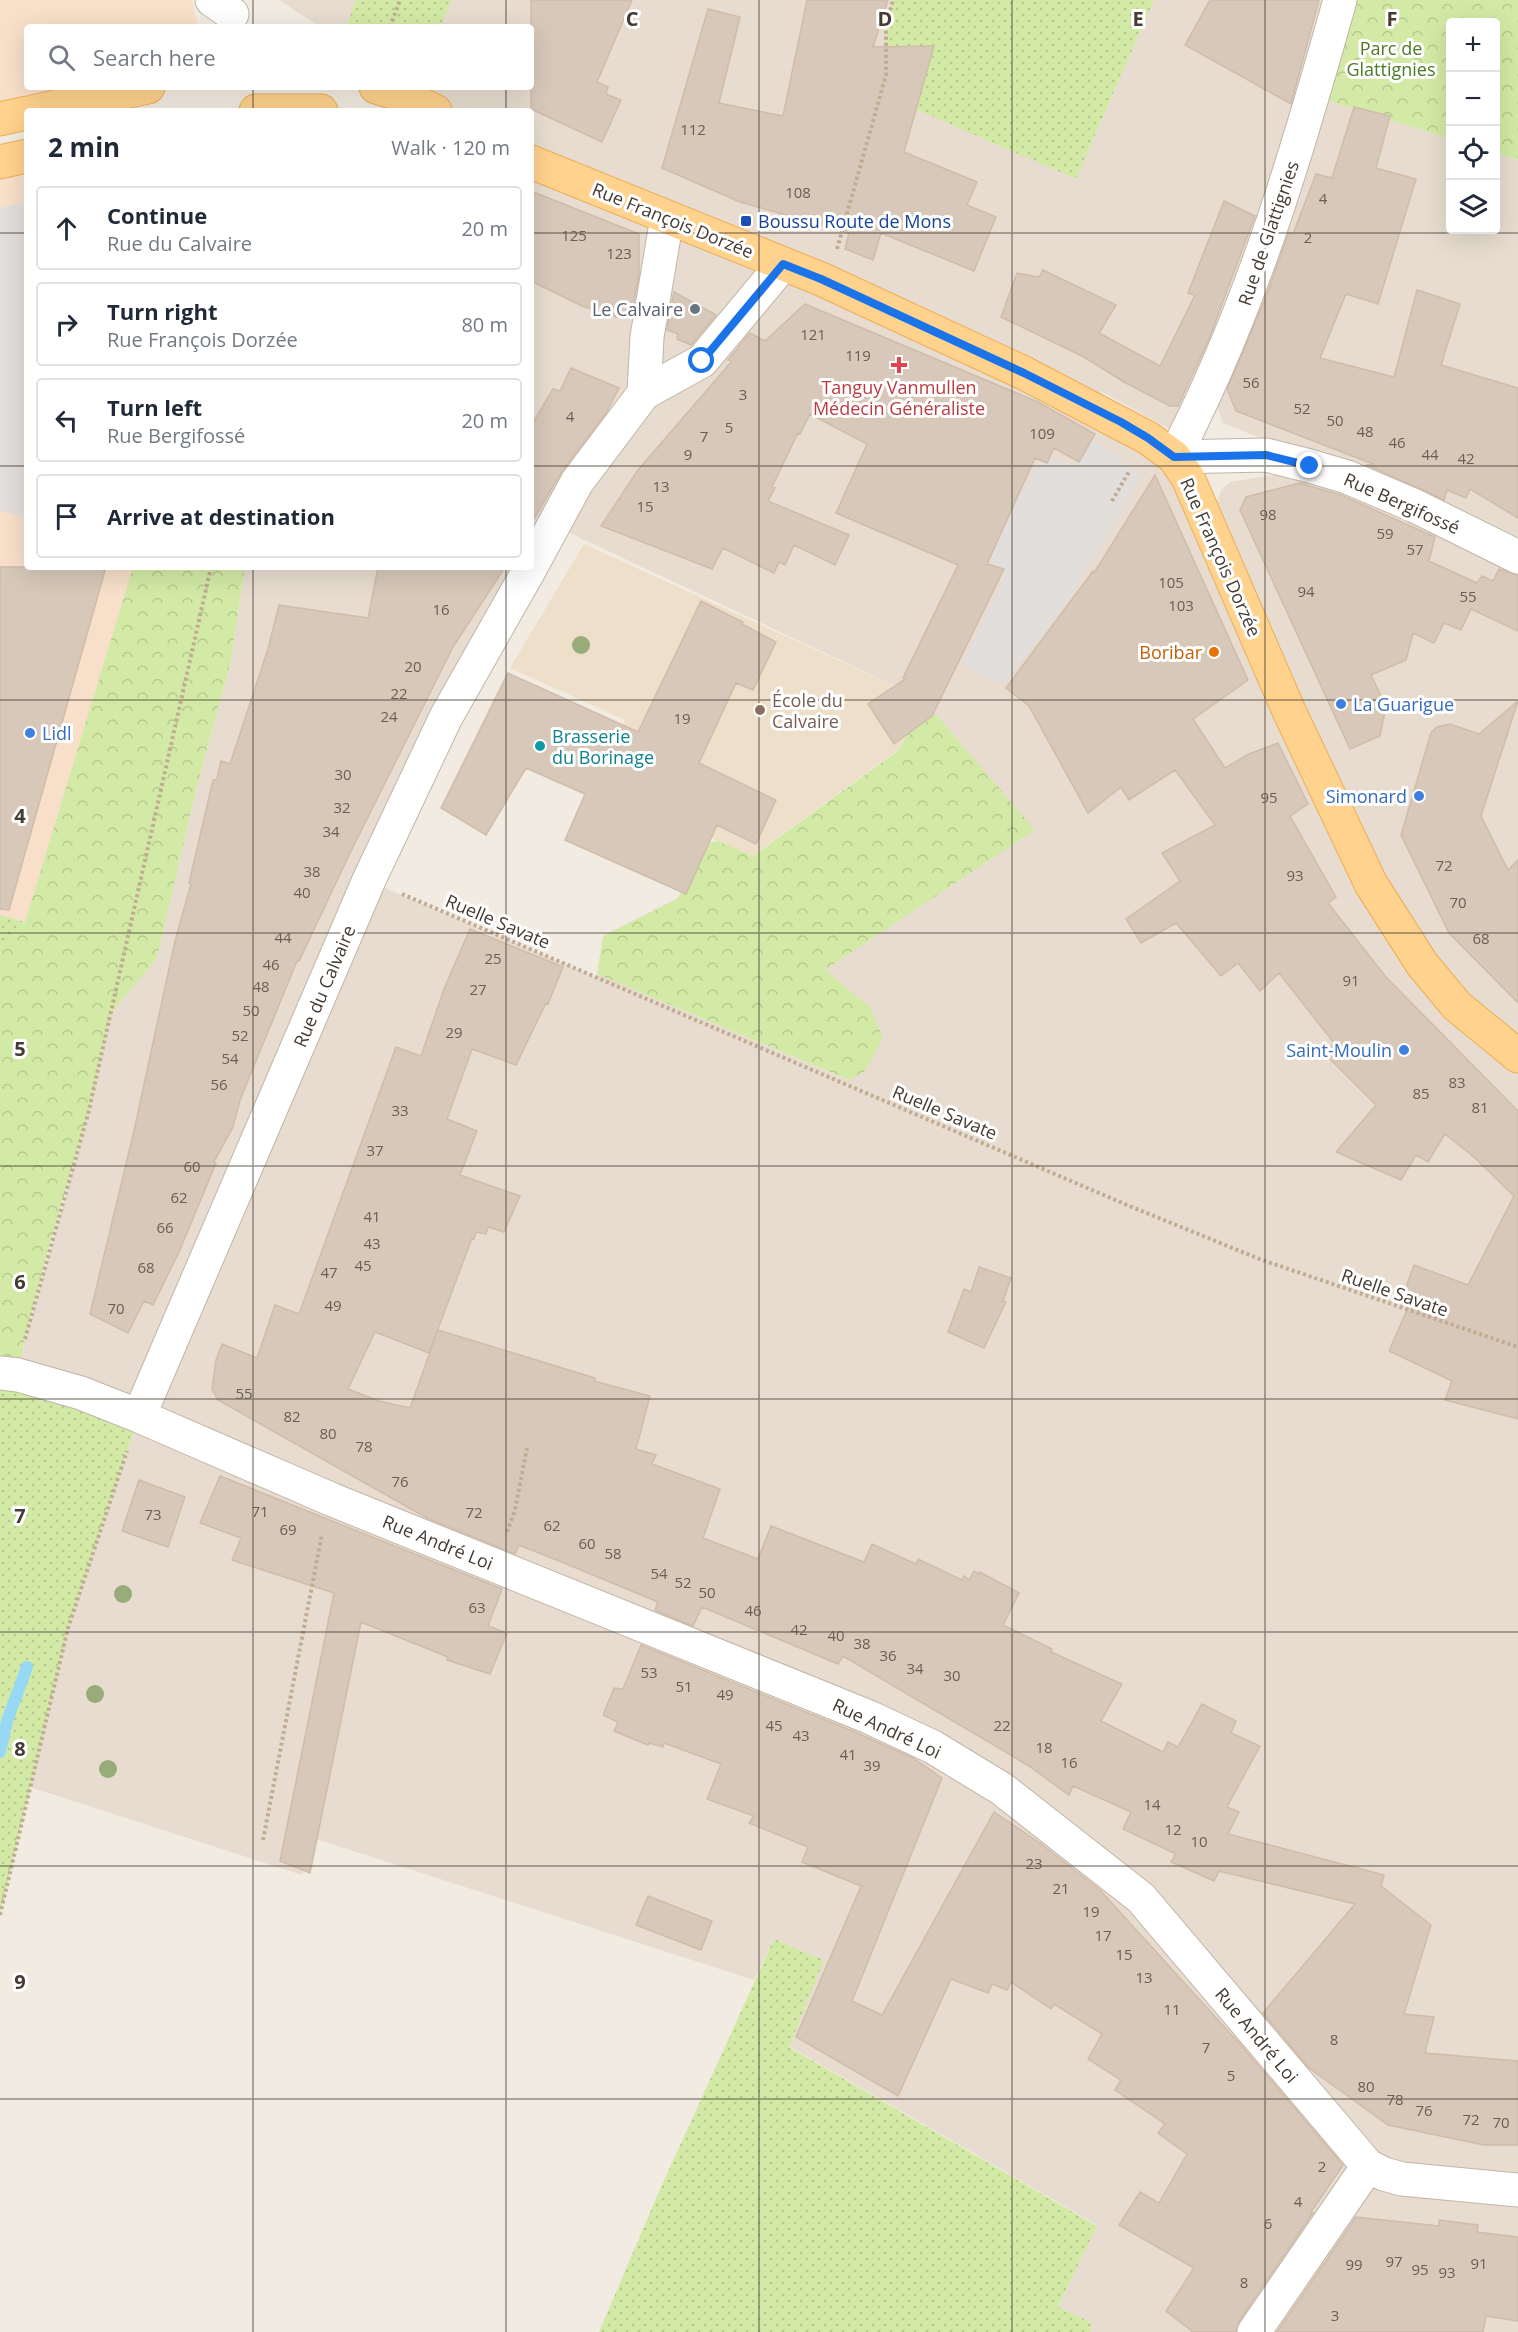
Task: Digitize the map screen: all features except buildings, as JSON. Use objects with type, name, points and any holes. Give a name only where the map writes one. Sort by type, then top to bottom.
[{"type":"main road","points":[[50,108],[134,90]]},
{"type":"main road","points":[[385,90],[429,108]]},
{"type":"main road","points":[[0,119],[24,114]]},
{"type":"main road","points":[[0,162],[24,157]]},
{"type":"main road","name":"Rue François Dorzée","points":[[535,165],[821,279],[1024,373],[1121,422],[1174,457],[1192,489],[1289,711],[1371,884],[1422,964],[1450,998],[1474,1021],[1518,1056]]},
{"type":"street","name":"Rue de Glattignies","points":[[1174,457],[1206,396],[1251,286],[1301,139],[1340,0]]},
{"type":"street","points":[[644,393],[647,337],[667,218]]},
{"type":"street","name":"Rue du Calvaire","points":[[534,561],[577,482],[644,393],[702,361],[783,264]]},
{"type":"street","name":"Rue Bergifossé","points":[[1174,457],[1266,455],[1310,466],[1347,477],[1386,494],[1518,557]]},
{"type":"street","name":"Rue du Calvaire","points":[[139,1416],[369,880],[446,717],[529,570]]},
{"type":"street","name":"Rue André Loi","points":[[9,1374],[81,1393],[139,1416],[333,1500],[869,1718],[933,1747],[1002,1789],[1141,1899],[1368,2166],[1402,2179],[1518,2190]]},
{"type":"street","points":[[1254,2332],[1368,2166]]},
{"type":"path","points":[[391,24],[400,0]]},
{"type":"path","points":[[821,279],[840,242],[886,75],[886,25],[893,0]]},
{"type":"path","points":[[9,1374],[25,1339],[88,1114],[210,570]]},
{"type":"path","name":"Ruelle Savate","points":[[369,880],[1262,1260],[1518,1347]]},
{"type":"path","points":[[0,1915],[68,1628],[139,1416]]},
{"type":"path","points":[[494,1565],[515,1510],[527,1448]]},
{"type":"path","points":[[263,1840],[323,1528],[333,1500]]},
{"type":"shaded area","points":[[0,0],[192,0],[197,24],[24,24],[24,90],[134,90],[48,108],[24,108],[24,113],[0,118]]},
{"type":"shaded area","points":[[279,0],[356,0],[347,24],[315,24]]},
{"type":"shaded area","points":[[451,0],[893,0],[886,25],[1076,179],[1154,0],[1340,0],[1313,96],[1446,138],[1446,234],[1500,234],[1500,154],[1518,160],[1518,2332],[1090,2332],[1092,2323],[1058,2308],[1097,2225],[789,2046],[824,1960],[774,1939],[754,1980],[310,1837],[302,1875],[30,1787],[68,1628],[139,1416],[18,1375],[25,1339],[88,1114],[111,1012],[157,958],[196,790],[231,661],[245,570],[529,570],[369,881],[595,977],[597,974],[848,1080],[871,1008],[824,970],[1034,830],[923,699],[578,537],[555,524],[534,562],[534,108],[433,108],[420,90],[534,90],[534,24],[442,24]],"holes":[[[1102,392],[1184,437],[1215,400],[1223,423],[1311,458],[1286,473],[1230,482],[1221,490],[1216,504],[1093,408]]]},
{"type":"shaded area","points":[[24,163],[24,570],[132,570],[25,922],[0,915],[0,165]]},
{"type":"shaded area","points":[[24,203],[24,517],[0,510],[0,208]]},
{"type":"shaded area","points":[[1091,437],[1142,476],[1065,606],[1003,684],[961,665],[1005,576],[982,564],[1042,456],[1075,467]]},
{"type":"shaded area","name":"École du Calvaire","points":[[584,544],[923,699],[899,749],[752,856],[594,786],[625,720],[510,668]]},
{"type":"green space","points":[[356,0],[451,0],[442,24],[347,24]]},
{"type":"green space","points":[[893,0],[1154,0],[1076,179],[881,94],[886,75],[886,25]]},
{"type":"green space","name":"Parc de Glattignies","points":[[1340,0],[1518,0],[1518,160],[1500,154],[1500,18],[1446,18],[1446,138],[1313,96]]},
{"type":"green space","points":[[132,570],[245,570],[231,661],[196,790],[157,958],[111,1013],[88,1114],[48,1250],[18,1375],[0,1373],[0,954],[25,922]]},
{"type":"green space","points":[[923,699],[1035,830],[825,970],[871,1008],[883,1038],[865,1071],[849,1080],[597,974],[603,936],[678,898],[702,843],[718,841],[753,856],[899,750]]},
{"type":"green space","points":[[0,915],[25,922],[0,954]]},
{"type":"green space","points":[[0,1373],[139,1416],[68,1628],[0,1915]]},
{"type":"green space","points":[[774,1939],[824,1960],[789,2047],[1097,2226],[1058,2307],[1092,2323],[1090,2332],[599,2332],[657,2196]]},
{"type":"waterway","points":[[0,1752],[7,1721],[27,1667]]},
{"type":"place","name":"Boussu Route de Mons","points":[[746,221]]},
{"type":"place","name":"Le Calvaire","points":[[695,309]]},
{"type":"place","name":"Tanguy Vanmullen Médecin Généraliste","points":[[899,365]]},
{"type":"place","name":"Boribar","points":[[1214,652]]},
{"type":"place","name":"La Guarigue","points":[[1341,704]]},
{"type":"place","name":"École du Calvaire","points":[[760,710]]},
{"type":"place","name":"Lidl","points":[[30,733]]},
{"type":"place","name":"Brasserie du Borinage","points":[[540,746]]},
{"type":"place","name":"Simonard","points":[[1419,796]]},
{"type":"place","name":"Saint-Moulin","points":[[1404,1050]]},
{"type":"route","points":[[702,361],[783,264],[821,279],[1024,373],[1121,422],[1174,457],[1266,455],[1310,466]]}]
